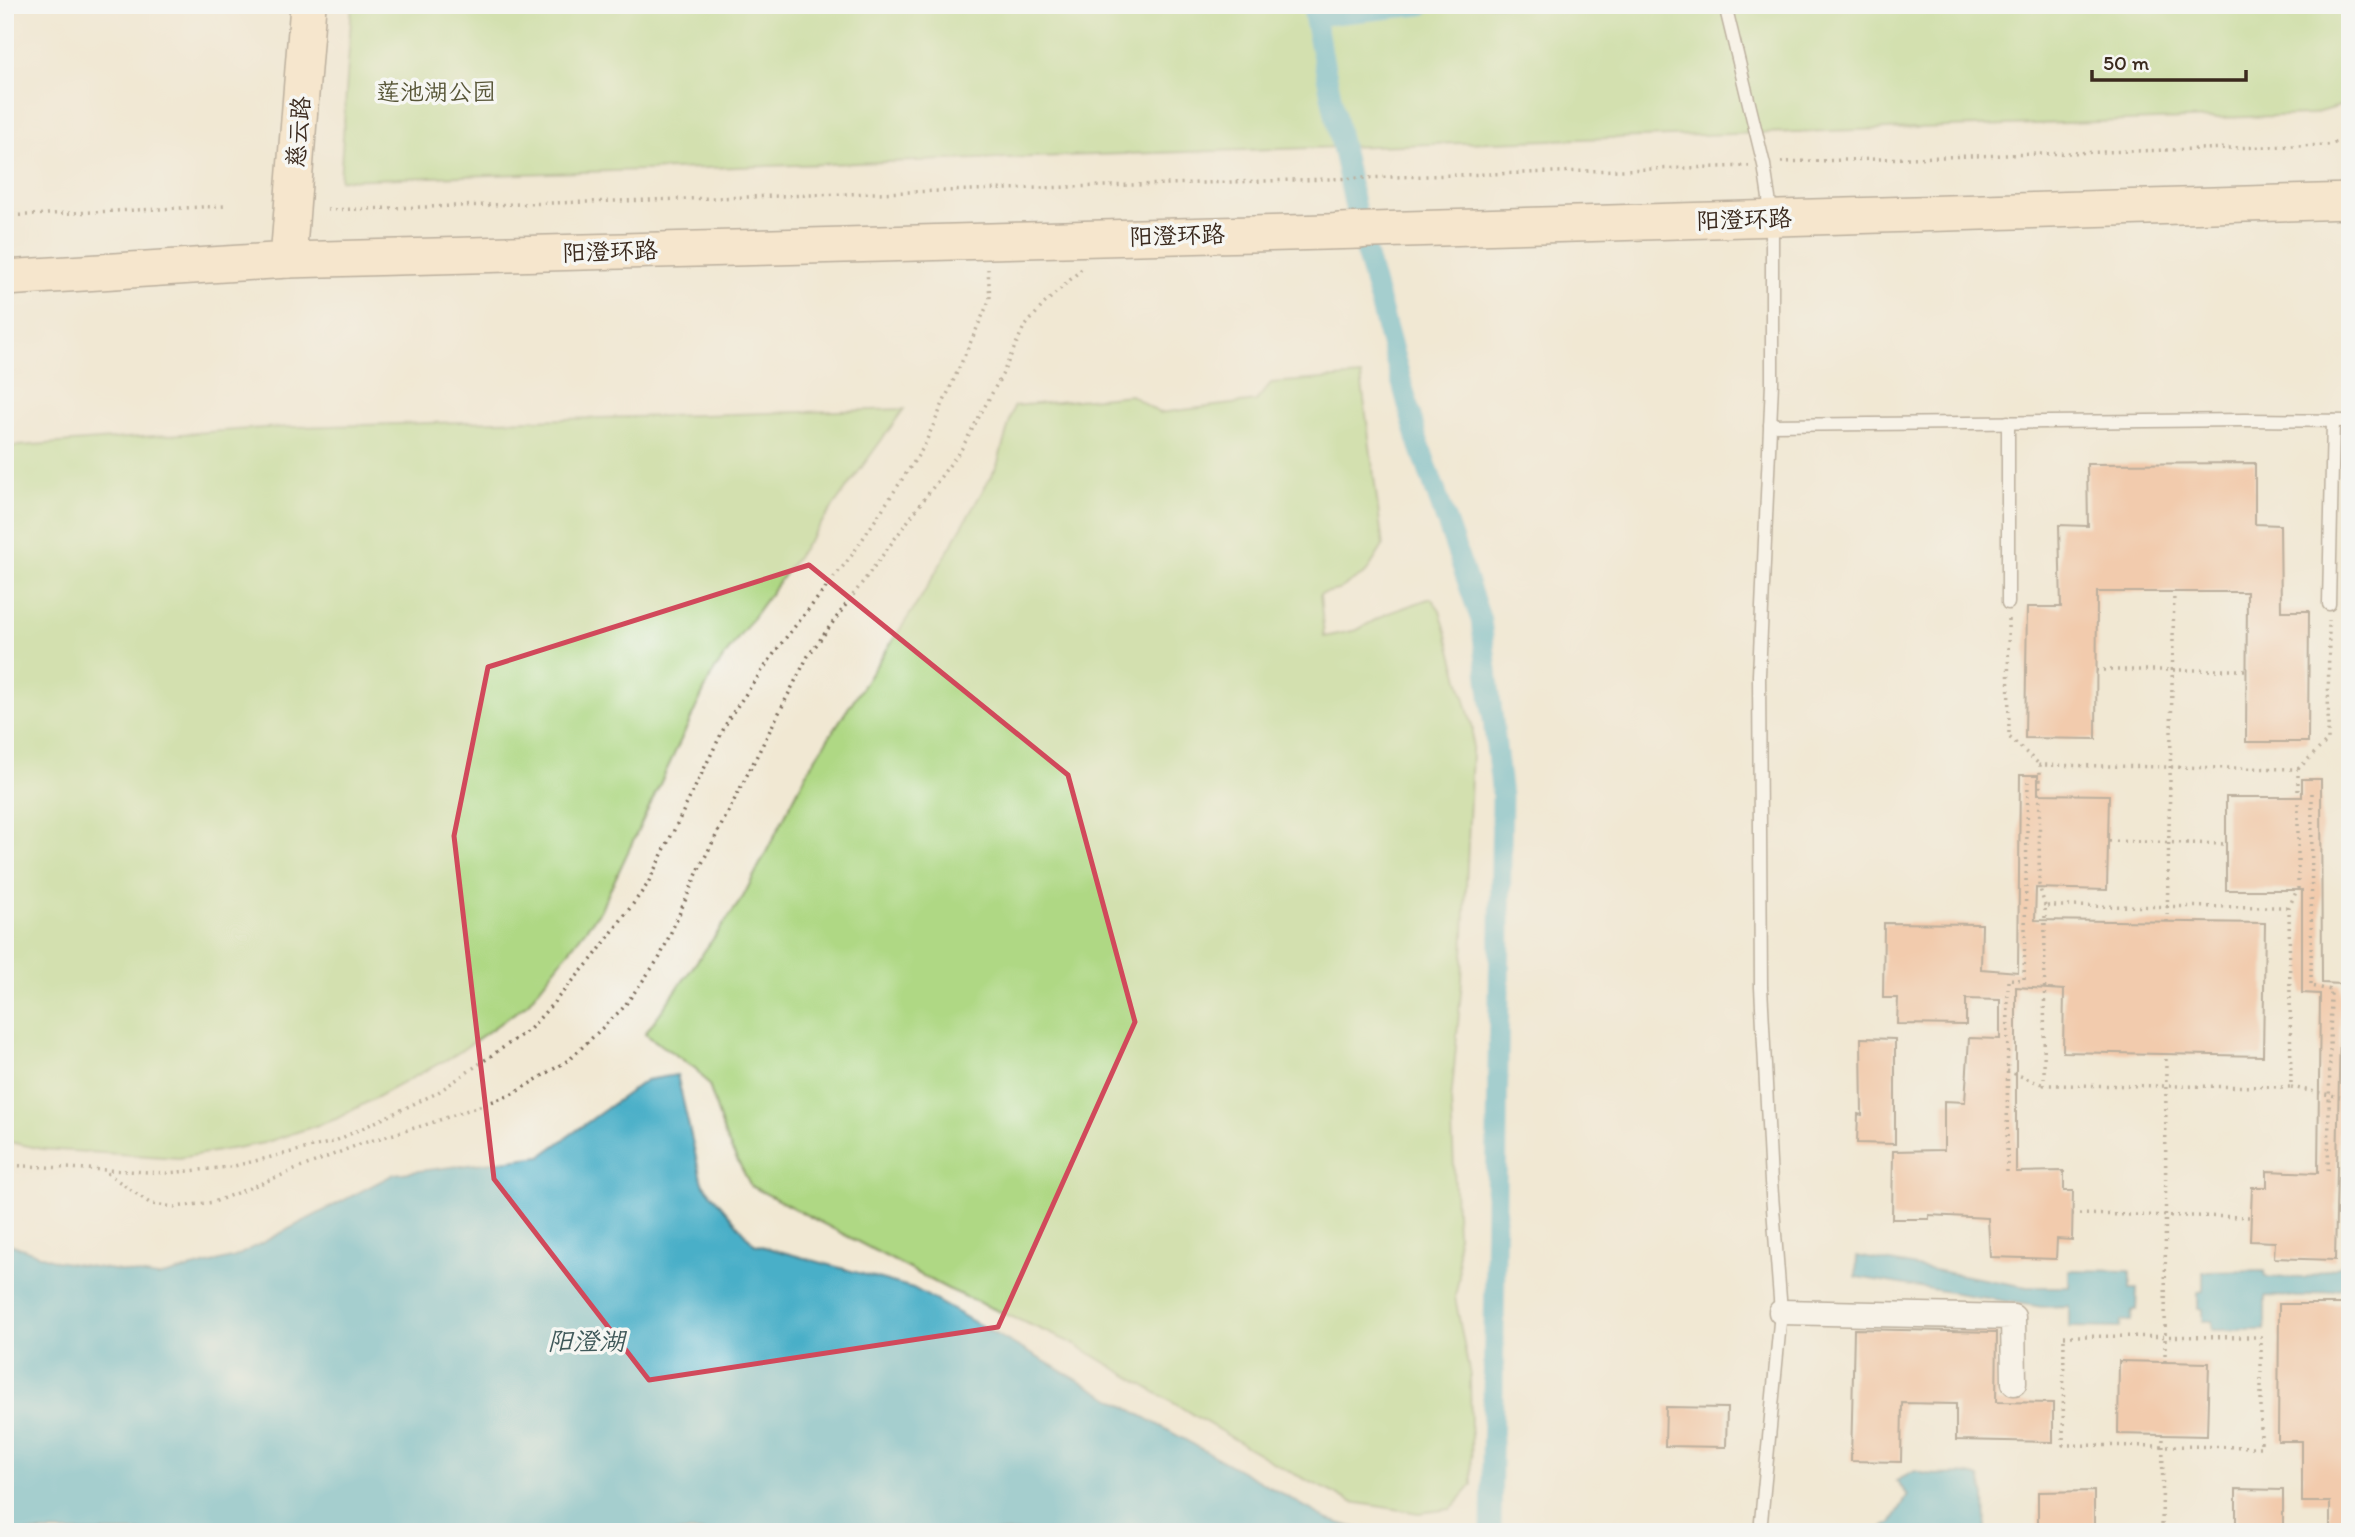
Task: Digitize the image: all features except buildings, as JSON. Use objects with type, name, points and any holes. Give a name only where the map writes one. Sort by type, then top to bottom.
[{"type":"main road","name":"慈云路","points":[[288,260],[309,5]]},
{"type":"main road","name":"阳澄环路","points":[[5,278],[288,260],[2350,201]]},
{"type":"street","points":[[1781,1312],[2013,1317],[2014,1382]]},
{"type":"lane","points":[[1725,5],[1764,165],[1772,218],[1770,425],[1759,675],[1760,987],[1781,1312],[1760,1532]]},
{"type":"lane","points":[[2329,604],[2333,421]]},
{"type":"lane","points":[[1770,425],[2350,421]]},
{"type":"lane","points":[[2008,422],[2008,603]]},
{"type":"path","points":[[327,210],[1764,165],[1790,160],[2327,145],[2350,139]]},
{"type":"path","points":[[5,216],[225,205]]},
{"type":"path","points":[[5,1165],[168,1173],[230,1167],[333,1142],[438,1093],[530,1029],[593,958],[647,885],[729,718],[780,645],[852,555],[923,448],[990,299],[987,240]]},
{"type":"path","points":[[105,1172],[150,1204],[176,1207],[214,1202],[360,1144],[511,1095],[570,1059],[623,1008],[660,957],[700,867],[807,656],[962,448],[1002,375],[1023,329],[1043,305],[1092,261]]},
{"type":"path","points":[[2167,922],[2174,592]]},
{"type":"path","points":[[2008,603],[2009,737],[2040,765],[2298,769],[2328,740],[2329,604]]},
{"type":"path","points":[[2096,670],[2246,670]]},
{"type":"path","points":[[2040,765],[2039,885],[2045,906],[2044,1085]]},
{"type":"path","points":[[2291,1087],[2289,907],[2298,888],[2298,769]]},
{"type":"path","points":[[2007,1172],[2008,979],[2025,980],[2028,782]]},
{"type":"path","points":[[2312,793],[2311,986],[2331,990],[2328,1173]]},
{"type":"path","points":[[2109,841],[2226,844]]},
{"type":"path","points":[[2045,906],[2289,907]]},
{"type":"path","points":[[2165,1362],[2166,1054]]},
{"type":"path","points":[[2007,1071],[2044,1085],[2291,1087],[2340,1097]]},
{"type":"path","points":[[2072,1214],[2250,1217]]},
{"type":"path","points":[[2064,1336],[2261,1337],[2261,1447],[2163,1447],[2063,1445],[2064,1336]]},
{"type":"path","points":[[2162,1532],[2163,1435]]},
{"type":"highlighted area","points":[[809,565],[1068,775],[1135,1022],[998,1327],[649,1380],[494,1179],[454,836],[488,667]]},
{"type":"green space","name":"莲池湖公园","points":[[352,5],[2350,5],[2350,103],[2309,115],[340,180]]},
{"type":"green space","points":[[1361,376],[1383,546],[1366,573],[1338,590],[1320,594],[1324,637],[1357,630],[1386,614],[1431,598],[1440,610],[1473,729],[1462,980],[1451,1102],[1459,1277],[1455,1297],[1470,1376],[1472,1485],[1451,1509],[1419,1513],[1352,1502],[1288,1471],[1074,1344],[948,1289],[751,1186],[726,1139],[709,1085],[696,1069],[645,1034],[743,897],[812,763],[922,596],[997,466],[1014,406],[1131,395],[1159,413],[1256,401],[1271,383]]},
{"type":"green space","points":[[904,409],[712,674],[600,911],[527,1004],[455,1055],[336,1119],[264,1143],[179,1158],[42,1149],[5,1141],[5,447],[263,428]]},
{"type":"water","name":"阳澄湖","points":[[677,1075],[702,1183],[754,1244],[913,1288],[1329,1520],[1369,1532],[5,1532],[5,1242],[56,1261],[158,1277],[235,1257],[394,1174],[541,1156],[646,1080]]},
{"type":"water","points":[[1857,1256],[2027,1287],[2069,1287],[2069,1270],[2130,1271],[2130,1289],[2137,1289],[2136,1310],[2132,1310],[2131,1321],[2121,1321],[2120,1328],[2069,1327],[2069,1306],[2042,1307],[1856,1277]]},
{"type":"water","points":[[2350,1262],[2350,1286],[2303,1297],[2265,1296],[2265,1330],[2212,1330],[2212,1321],[2203,1321],[2203,1309],[2198,1308],[2198,1292],[2203,1291],[2203,1272],[2264,1271],[2265,1277],[2304,1278]]},
{"type":"water","points":[[1915,1471],[1931,1475],[1965,1474],[1980,1478],[1985,1496],[1986,1532],[1883,1532],[1908,1495],[1896,1481]]},
{"type":"waterway","points":[[1422,5],[1314,16],[1360,231],[1417,438],[1481,620],[1502,796],[1491,1532]]}]
